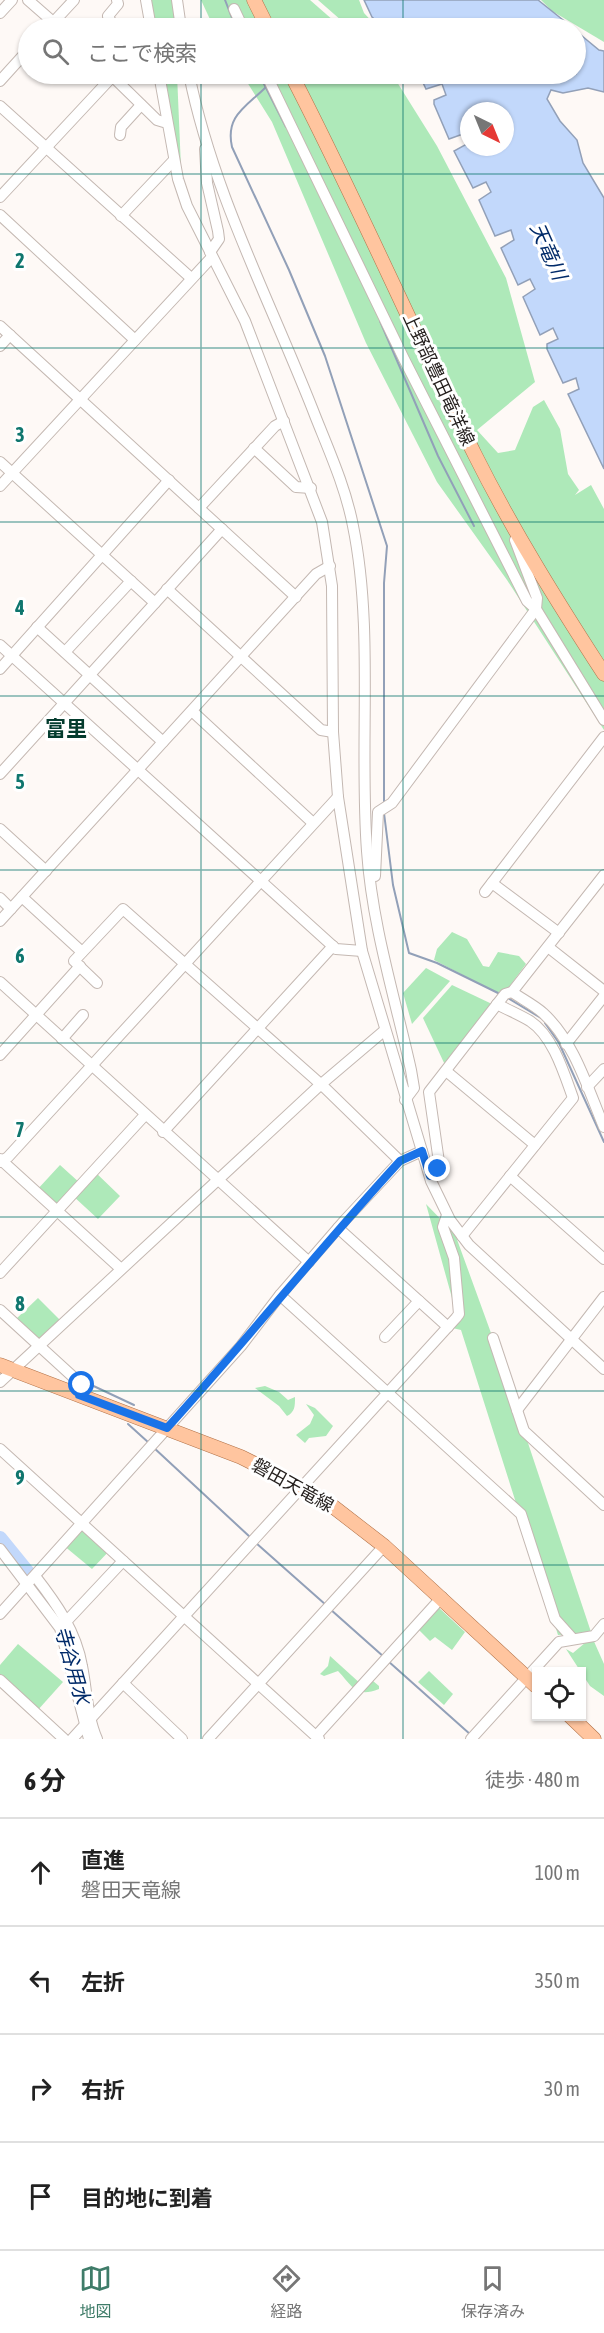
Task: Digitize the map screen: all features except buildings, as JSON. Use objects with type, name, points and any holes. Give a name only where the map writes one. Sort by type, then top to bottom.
[{"type":"main road","points":[[254,0],[263,18]]},
{"type":"main road","name":"上野部豊田竜洋線","points":[[296,84],[334,156],[475,456],[514,528],[604,674]]},
{"type":"main road","name":"磐田天竜線","points":[[7,1368],[241,1456],[301,1486],[331,1505],[384,1546],[532,1681]]},
{"type":"main road","points":[[575,1721],[594,1739]]},
{"type":"street","points":[[0,13],[12,0]]},
{"type":"street","points":[[28,0],[45,18]]},
{"type":"street","points":[[61,18],[74,0]]},
{"type":"street","points":[[109,18],[108,16],[118,4],[117,0]]},
{"type":"street","points":[[146,0],[149,18]]},
{"type":"street","points":[[177,0],[180,18]]},
{"type":"street","points":[[234,9],[238,18]]},
{"type":"street","points":[[0,81],[18,61]]},
{"type":"street","points":[[0,197],[103,84]]},
{"type":"street","points":[[120,84],[157,120],[167,123]]},
{"type":"street","points":[[161,84],[174,160],[187,206],[245,321],[285,420],[322,522],[330,566],[333,732],[338,797],[362,951],[405,1100],[430,1176],[447,1215],[462,1236],[604,1369]]},
{"type":"street","points":[[192,84],[206,140],[224,194],[324,439],[353,524],[362,584],[364,789],[367,853],[414,1088],[405,1100]]},
{"type":"street","points":[[271,84],[409,369],[523,594],[536,609],[604,720]]},
{"type":"street","points":[[120,135],[121,127],[141,105]]},
{"type":"street","points":[[0,106],[191,278]]},
{"type":"street","points":[[0,486],[81,400],[211,255],[219,239],[207,183],[206,140]]},
{"type":"street","points":[[121,216],[174,160]]},
{"type":"street","points":[[2,222],[135,340]]},
{"type":"street","points":[[0,326],[296,597]]},
{"type":"street","points":[[0,346],[10,335]]},
{"type":"street","points":[[199,508],[274,426],[285,420]]},
{"type":"street","points":[[254,448],[296,486],[311,488]]},
{"type":"street","points":[[0,462],[155,603]]},
{"type":"street","points":[[0,669],[169,480]]},
{"type":"street","points":[[372,885],[377,854],[378,812],[392,803],[536,609],[537,598],[515,540],[514,528]]},
{"type":"street","points":[[0,774],[222,529]]},
{"type":"street","points":[[4,915],[316,574],[330,566]]},
{"type":"street","points":[[65,652],[131,581]]},
{"type":"street","points":[[167,589],[321,730],[333,732]]},
{"type":"street","points":[[37,627],[163,742]]},
{"type":"street","points":[[0,645],[333,946],[362,951]]},
{"type":"street","points":[[192,711],[313,823]]},
{"type":"street","points":[[559,933],[489,888],[604,738]]},
{"type":"street","points":[[121,1269],[1,1160],[92,1066],[338,797]]},
{"type":"street","points":[[0,829],[46,871]]},
{"type":"street","points":[[512,992],[604,875]]},
{"type":"street","points":[[22,897],[82,952]]},
{"type":"street","points":[[0,898],[4,915]]},
{"type":"street","points":[[97,983],[74,961],[123,909],[400,1161]]},
{"type":"street","points":[[163,1132],[333,946]]},
{"type":"street","points":[[548,947],[604,993],[567,1044]]},
{"type":"street","points":[[0,1055],[80,966]]},
{"type":"street","points":[[0,982],[218,1182],[309,1262]]},
{"type":"street","points":[[430,1176],[438,1169],[439,1162],[429,1092],[505,993],[512,992],[543,1013],[567,1044],[604,1127]]},
{"type":"street","points":[[462,1236],[573,1098],[560,1064],[542,1033],[532,1022],[497,1004]]},
{"type":"street","points":[[62,1039],[83,1015]]},
{"type":"street","points":[[0,1382],[7,1368],[40,1347],[121,1269],[320,1086],[385,1030]]},
{"type":"street","points":[[587,1086],[604,1069]]},
{"type":"street","points":[[446,1071],[535,1145]]},
{"type":"street","points":[[0,1273],[145,1115]]},
{"type":"street","points":[[0,1614],[241,1346],[280,1295],[338,1228],[400,1161],[422,1151]]},
{"type":"street","points":[[510,1176],[604,1259]]},
{"type":"street","points":[[72,1739],[459,1314],[454,1258],[443,1227],[447,1215]]},
{"type":"street","points":[[338,1228],[448,1327]]},
{"type":"street","points":[[280,1295],[521,1514],[555,1619],[573,1639]]},
{"type":"street","points":[[517,1410],[604,1297]]},
{"type":"street","points":[[385,1337],[419,1301]]},
{"type":"street","points":[[0,1310],[82,1385],[79,1395]]},
{"type":"street","points":[[493,1338],[524,1431],[604,1505]]},
{"type":"street","points":[[0,1449],[317,1737],[442,1597]]},
{"type":"street","points":[[207,1739],[384,1546]]},
{"type":"street","points":[[0,1549],[31,1580],[63,1625],[89,1739]]},
{"type":"street","points":[[63,1625],[123,1561]]},
{"type":"street","points":[[542,1667],[559,1642],[594,1636],[604,1624]]},
{"type":"street","points":[[0,1680],[64,1739]]},
{"type":"street","points":[[471,1739],[532,1681]]},
{"type":"street","points":[[123,1683],[182,1739]]},
{"type":"street","points":[[87,1723],[97,1739]]},
{"type":"green space","points":[[142,0],[174,0],[175,18],[146,18]]},
{"type":"green space","points":[[201,0],[310,0],[331,18],[209,18]]},
{"type":"green space","points":[[318,0],[359,0],[369,18],[339,18]]},
{"type":"green space","points":[[541,0],[604,0],[604,42],[586,31],[586,18],[564,18]]},
{"type":"green space","points":[[161,84],[177,84],[181,168]]},
{"type":"green space","points":[[248,84],[398,84],[437,146],[506,278],[535,382],[477,430],[498,453],[515,450],[533,407],[544,400],[560,429],[568,474],[579,490],[575,495],[591,485],[604,509],[604,730],[507,580],[437,482],[366,343],[272,122]]},
{"type":"green space","points":[[452,932],[467,939],[483,966],[489,967],[498,952],[519,956],[526,964],[509,987],[497,993],[434,960],[437,949]]},
{"type":"green space","points":[[426,968],[450,981],[412,1024],[403,993]]},
{"type":"green space","points":[[452,985],[492,1004],[445,1065],[423,1018]]},
{"type":"green space","points":[[60,1165],[81,1184],[94,1171],[120,1196],[98,1219],[72,1195],[57,1211],[36,1191]]},
{"type":"green space","points":[[426,1204],[455,1234],[495,1344],[591,1632],[558,1635],[461,1330],[448,1327],[457,1316]]},
{"type":"green space","points":[[38,1298],[62,1322],[39,1343],[15,1320]]},
{"type":"green space","points":[[265,1386],[279,1392],[288,1400],[295,1397],[292,1413],[287,1416],[279,1406],[255,1388]]},
{"type":"green space","points":[[306,1404],[315,1408],[333,1426],[326,1436],[309,1438],[305,1443],[296,1435],[310,1424],[314,1415]]},
{"type":"green space","points":[[83,1523],[111,1549],[92,1569],[63,1545]]},
{"type":"green space","points":[[437,1606],[465,1632],[452,1650],[435,1637],[430,1641],[417,1628]]},
{"type":"green space","points":[[592,1637],[604,1664],[604,1696],[590,1686],[586,1680],[586,1667],[578,1667],[566,1649],[573,1653]]},
{"type":"green space","points":[[18,1644],[63,1682],[37,1711],[0,1680],[0,1665]]},
{"type":"green space","points":[[330,1656],[362,1685],[373,1681],[379,1689],[365,1692],[355,1689],[338,1671],[324,1676],[320,1674],[328,1666]]},
{"type":"green space","points":[[429,1671],[453,1694],[444,1705],[418,1682]]},
{"type":"water","points":[[364,0],[538,0],[560,18],[373,18]]},
{"type":"water","name":"天竜川","points":[[586,39],[599,50],[604,51],[604,92],[588,88],[563,93],[551,90],[547,99],[560,121],[577,140],[583,163],[604,198],[604,469],[568,394],[579,389],[576,378],[563,383],[547,349],[547,344],[558,339],[553,328],[540,335],[523,297],[535,289],[530,279],[518,285],[501,248],[514,240],[511,230],[495,236],[479,200],[491,192],[486,182],[473,188],[454,151],[460,148],[460,156],[514,156],[514,102],[460,102],[460,135],[449,139],[434,100],[446,95],[442,84],[586,84]]},
{"type":"water","points":[[424,84],[442,84],[426,89]]},
{"type":"waterway","points":[[225,0],[232,18]]},
{"type":"waterway","points":[[264,84],[286,127]]},
{"type":"waterway","points":[[266,87],[234,120],[231,136],[232,147],[289,270],[325,356],[387,546],[384,583],[384,804]]},
{"type":"waterway","points":[[380,321],[438,456],[474,526]]},
{"type":"waterway","points":[[384,813],[393,885],[409,953],[437,963],[500,994]]},
{"type":"waterway","points":[[508,998],[541,1018]]},
{"type":"waterway","points":[[545,1023],[559,1043],[604,1142]]},
{"type":"waterway","points":[[85,1382],[134,1405]]},
{"type":"waterway","points":[[128,1424],[149,1443]]},
{"type":"waterway","points":[[153,1447],[250,1537]]},
{"type":"waterway","name":"寺谷用水","points":[[0,1538],[39,1586]]},
{"type":"waterway","points":[[256,1543],[326,1605]]},
{"type":"waterway","points":[[330,1609],[384,1657]]},
{"type":"waterway","points":[[388,1661],[471,1735]]},
{"type":"district","name":"富里","points":[[66,728]]},
{"type":"route","points":[[82,1385],[79,1395],[167,1428],[241,1346],[280,1295],[345,1220],[400,1161],[422,1151],[430,1176],[438,1169]]}]
